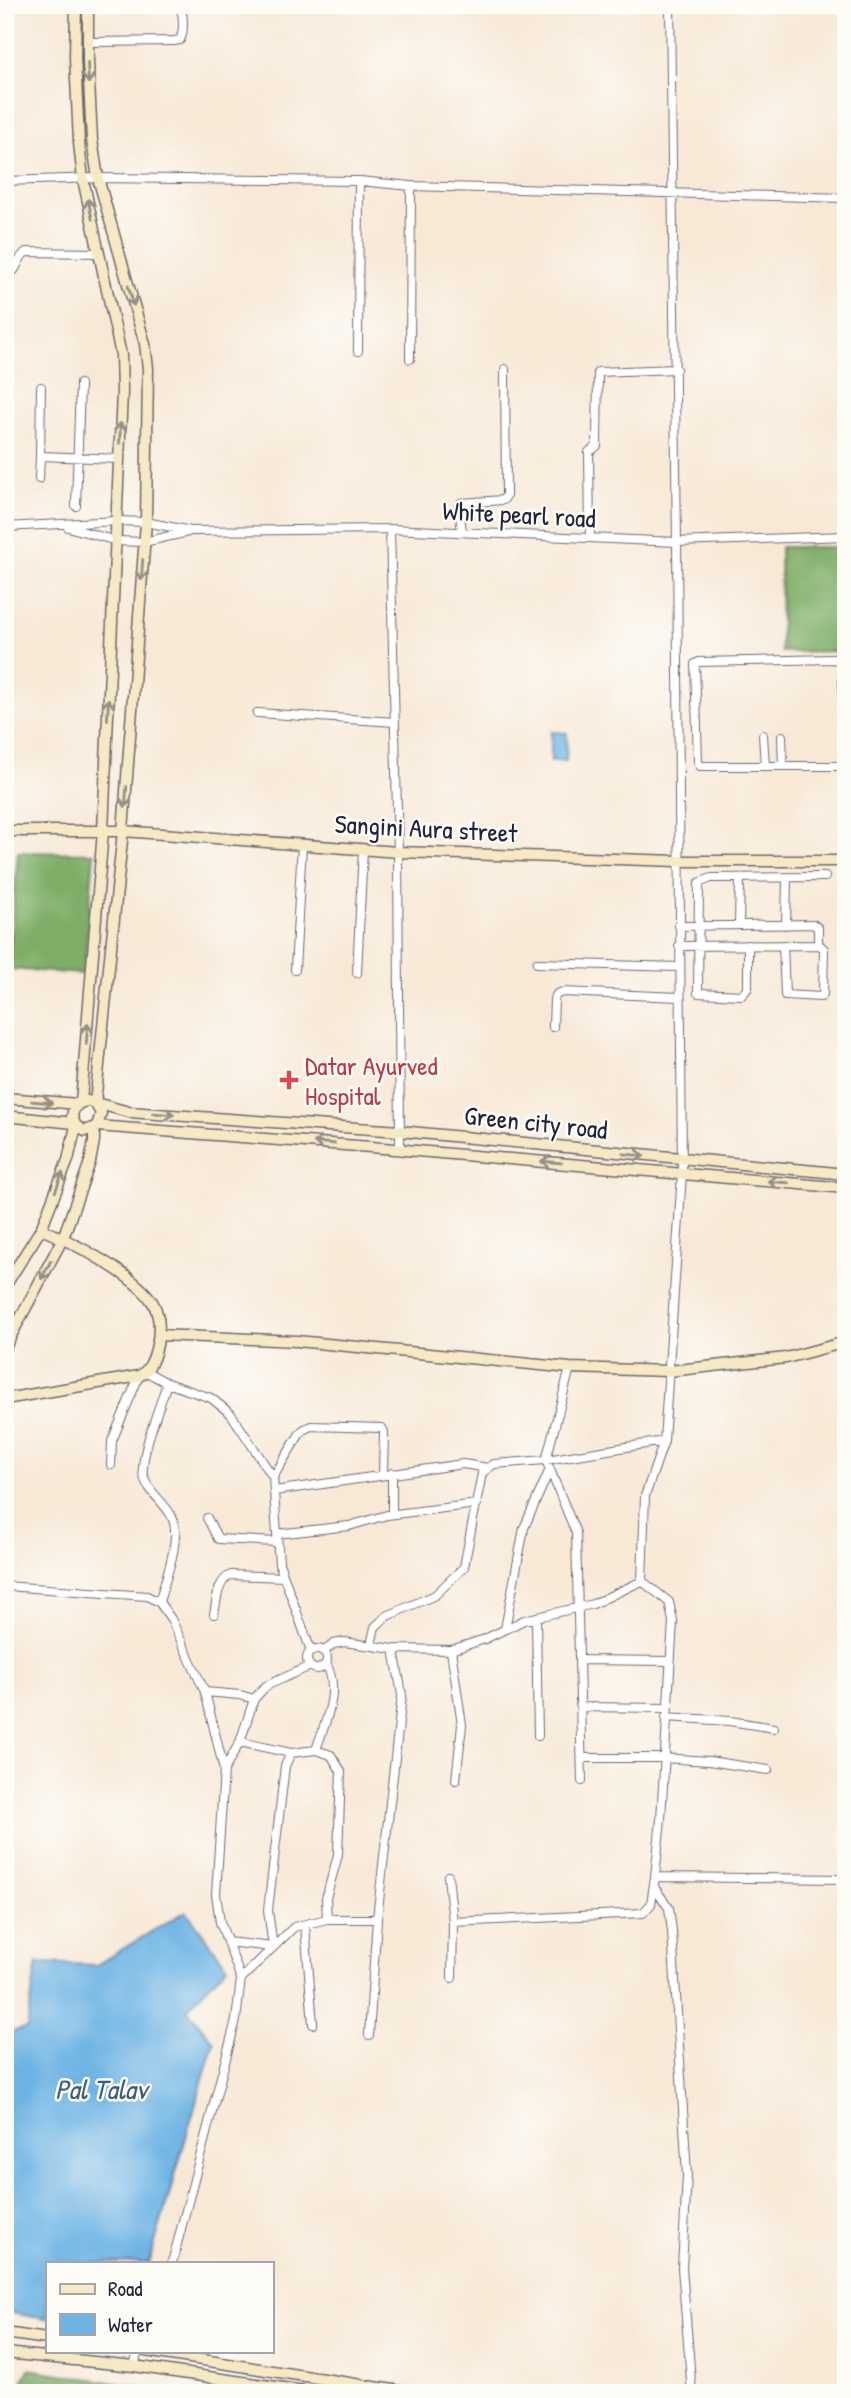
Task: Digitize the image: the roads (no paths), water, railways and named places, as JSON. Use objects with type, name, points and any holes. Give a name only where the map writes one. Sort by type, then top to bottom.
[{"type":"street","points":[[5,1286],[41,1229],[68,1160],[75,1125],[72,1112],[80,1103],[103,831],[122,392],[121,355],[83,179],[76,82],[75,5]]},
{"type":"street","points":[[642,1581],[645,1496],[664,1441],[682,1174],[676,369],[670,5]]},
{"type":"street","points":[[5,1347],[63,1238],[90,1162],[96,1127],[102,1118],[96,1104],[123,831],[146,522],[146,356],[98,178],[92,140],[88,42],[88,6],[176,6],[182,12],[180,40],[88,42]]},
{"type":"street","points":[[5,181],[98,178],[359,181],[411,186],[846,198]]},
{"type":"street","points":[[358,351],[359,181]]},
{"type":"street","points":[[410,359],[411,186]]},
{"type":"street","points":[[5,275],[16,270],[26,252],[99,253]]},
{"type":"street","points":[[462,532],[459,508],[461,503],[503,500],[506,496],[505,369]]},
{"type":"street","points":[[590,538],[589,452],[590,449],[597,448],[598,372],[676,369]]},
{"type":"street","points":[[76,506],[80,384]]},
{"type":"street","points":[[39,480],[41,387]]},
{"type":"street","points":[[40,456],[119,459]]},
{"type":"street","points":[[5,527],[117,521],[146,522],[191,531]]},
{"type":"street","points":[[63,525],[116,541],[144,541],[191,531]]},
{"type":"street","points":[[390,529],[398,852],[400,1149]]},
{"type":"street","name":"White pearl road","points":[[191,531],[390,529],[677,542],[846,536]]},
{"type":"street","points":[[834,660],[842,662],[844,666],[846,759],[841,766],[700,766],[697,734],[697,663],[834,660]]},
{"type":"street","points":[[257,713],[395,722]]},
{"type":"street","points":[[678,735],[697,734]]},
{"type":"street","points":[[764,735],[765,766]]},
{"type":"street","points":[[782,736],[783,766]]},
{"type":"street","name":"Sangini Aura street","points":[[5,831],[123,831],[398,852],[678,861],[846,861]]},
{"type":"street","points":[[295,970],[302,844]]},
{"type":"street","points":[[357,973],[363,849]]},
{"type":"street","points":[[748,945],[748,988],[742,995],[698,993],[699,883],[707,879],[825,877]]},
{"type":"street","points":[[739,925],[740,878]]},
{"type":"street","points":[[786,925],[787,878]]},
{"type":"street","points":[[679,926],[818,926],[818,945]]},
{"type":"street","points":[[679,946],[748,945],[783,945],[818,945],[824,949],[823,994],[819,997],[785,995],[783,945]]},
{"type":"street","points":[[537,962],[679,967]]},
{"type":"street","points":[[553,1027],[554,999],[557,994],[563,992],[679,997]]},
{"type":"street","points":[[5,1098],[96,1104]]},
{"type":"street","name":"Green city road","points":[[96,1104],[129,1112],[400,1131],[846,1174]]},
{"type":"street","points":[[5,1116],[75,1125],[85,1130],[96,1127]]},
{"type":"street","name":"Green city road","points":[[96,1127],[400,1149],[846,1188]]},
{"type":"street","points":[[41,1229],[63,1238],[133,1281],[152,1302],[158,1316],[159,1335],[155,1354],[112,1441],[111,1465]]},
{"type":"street","points":[[159,1335],[297,1341],[570,1368],[669,1371],[786,1358],[846,1342]]},
{"type":"street","points":[[570,1368],[546,1460],[576,1533],[582,1781]]},
{"type":"street","points":[[5,1399],[143,1374],[211,1398],[231,1414],[273,1478],[279,1563],[311,1651]]},
{"type":"street","points":[[159,1602],[172,1555],[175,1530],[172,1516],[147,1484],[143,1468],[166,1383]]},
{"type":"street","points":[[273,1478],[299,1435],[311,1426],[382,1428],[393,1514]]},
{"type":"street","points":[[371,1645],[375,1628],[387,1616],[435,1595],[464,1567],[482,1473],[488,1468],[494,1464],[546,1460],[664,1441]]},
{"type":"street","points":[[274,1491],[463,1464],[488,1468]]},
{"type":"street","points":[[505,1629],[524,1528],[550,1469]]},
{"type":"street","points":[[207,1518],[218,1539],[277,1538],[349,1526],[393,1514],[477,1504]]},
{"type":"street","points":[[215,1614],[221,1582],[225,1577],[284,1577]]},
{"type":"street","points":[[324,1651],[334,1644],[344,1642],[394,1649],[451,1650],[536,1617],[593,1604],[642,1581]]},
{"type":"street","points":[[453,1922],[643,1913],[651,1904],[661,1819],[673,1621],[669,1602],[642,1581]]},
{"type":"street","points":[[5,1586],[148,1596],[159,1602],[171,1619],[205,1692],[224,1770],[216,1894],[220,1922],[241,1979],[236,2020],[172,2262]]},
{"type":"street","points":[[536,1617],[538,1736]]},
{"type":"street","points":[[369,2035],[377,1919],[402,1695],[394,1649]]},
{"type":"street","points":[[451,1650],[462,1725],[456,1780]]},
{"type":"street","points":[[310,1666],[308,1657],[311,1651],[324,1651],[332,1675],[332,1699],[317,1750]]},
{"type":"street","points":[[580,1660],[670,1661]]},
{"type":"street","points":[[224,1770],[240,1742],[254,1699],[266,1686],[310,1666],[319,1669],[326,1663]]},
{"type":"street","points":[[205,1692],[254,1699]]},
{"type":"street","points":[[581,1707],[666,1712],[774,1728]]},
{"type":"street","points":[[240,1742],[291,1753],[317,1750],[331,1755],[341,1771],[338,1855],[326,1898],[327,1919]]},
{"type":"street","points":[[273,1947],[268,1910],[285,1766],[291,1753]]},
{"type":"street","points":[[582,1758],[709,1760],[768,1770]]},
{"type":"street","points":[[448,1876],[453,1922],[452,1979]]},
{"type":"street","points":[[655,1877],[846,1879]]},
{"type":"street","points":[[654,1887],[669,1908],[672,1931],[687,2175],[682,2268],[692,2393]]},
{"type":"street","points":[[241,1979],[294,1927],[327,1919],[377,1919]]},
{"type":"street","points":[[305,1925],[313,2024]]},
{"type":"street","points":[[227,1942],[273,1947]]},
{"type":"street","points":[[5,2333],[46,2339]]},
{"type":"street","points":[[134,2366],[138,2352]]},
{"type":"street","points":[[151,2352],[412,2393]]},
{"type":"street","points":[[5,2353],[134,2366],[318,2393]]},
{"type":"street","points":[[312,2392],[313,2377]]},
{"type":"water","points":[[551,732],[567,733],[566,761],[551,761]]},
{"type":"water","name":"Pal Talav","points":[[186,1911],[227,1966],[187,2009],[214,2042],[149,2262],[46,2262],[46,2319],[5,2312],[5,2033],[27,2028],[37,1963],[96,1965]]},
{"type":"place","name":"Datar Ayurved Hospital","points":[[289,1080]]}]
